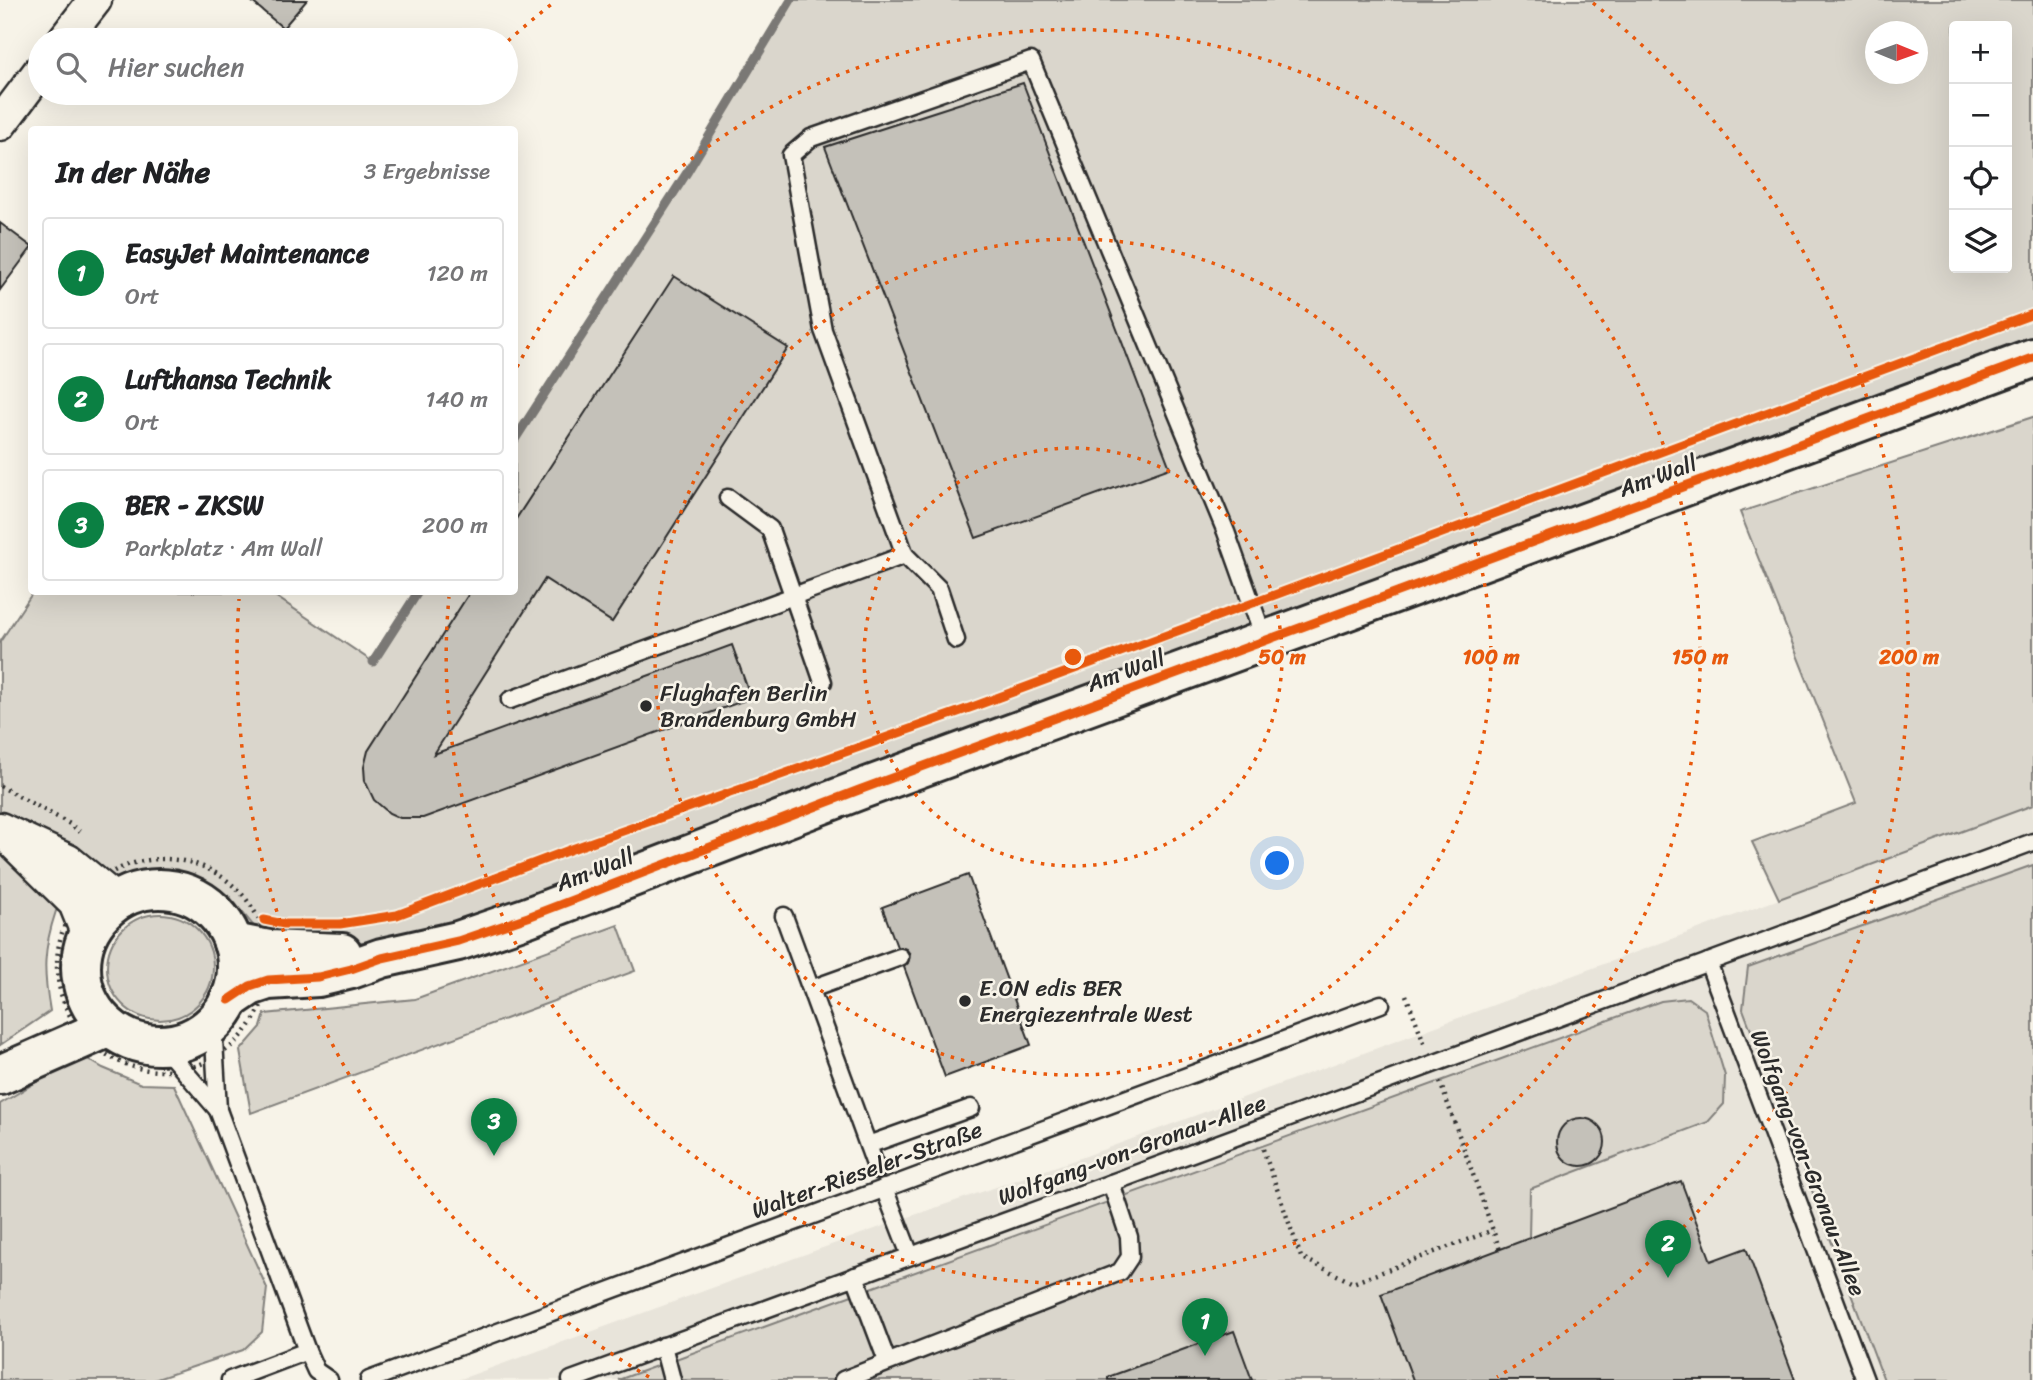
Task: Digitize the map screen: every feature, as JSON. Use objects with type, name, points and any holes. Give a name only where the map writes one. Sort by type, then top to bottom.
[{"type":"street","points":[[73,28],[95,0]]},
{"type":"street","points":[[0,124],[28,87]]},
{"type":"street","name":"Am Wall","points":[[219,1027],[250,986],[256,957],[317,977],[458,941],[528,917],[859,790],[2033,358]]},
{"type":"street","points":[[1,830],[68,861],[94,905],[82,956],[81,978],[88,1020]]},
{"type":"street","points":[[94,905],[137,892],[158,889],[180,892],[208,907],[256,957]]},
{"type":"street","points":[[88,1020],[172,1057],[181,1042],[219,1027]]},
{"type":"street","points":[[0,1074],[88,1020]]},
{"type":"lane","points":[[956,640],[939,589],[905,555],[823,330],[791,155],[811,138],[1031,61],[1226,532],[1265,641]]},
{"type":"lane","points":[[728,498],[770,530],[823,682]]},
{"type":"lane","points":[[510,700],[905,555]]},
{"type":"lane","name":"Wolfgang-von-Gronau-Allee","points":[[571,1380],[1111,1184],[2033,842]]},
{"type":"lane","points":[[784,916],[877,1170]]},
{"type":"lane","points":[[811,989],[900,957]]},
{"type":"lane","name":"Wolfgang-von-Gronau-Allee","points":[[1708,962],[1865,1380]]},
{"type":"lane","name":"Walter-Rieseler-Straße","points":[[369,1380],[1381,1004]]},
{"type":"lane","points":[[218,1110],[219,1027]]},
{"type":"lane","points":[[172,1057],[218,1110],[307,1351],[316,1371],[329,1380]]},
{"type":"lane","points":[[869,1145],[971,1108]]},
{"type":"lane","points":[[843,1380],[1120,1272],[1130,1257],[1129,1237],[1111,1184]]},
{"type":"lane","points":[[884,1188],[910,1255]]},
{"type":"lane","points":[[855,1276],[887,1361]]},
{"type":"lane","points":[[663,1346],[672,1380]]},
{"type":"lane","points":[[230,1380],[307,1351]]},
{"type":"path","points":[[352,922],[397,915],[572,849],[975,706],[2033,314]]},
{"type":"path","points":[[167,860],[187,863],[216,873],[238,890],[264,920],[256,957],[263,1002],[247,1031],[235,1045],[219,1027],[152,1069],[113,1058],[88,1020],[62,1000],[58,982],[60,942],[94,905],[122,865],[167,860]]},
{"type":"path","points":[[1406,995],[1434,1063],[1500,1250]]},
{"type":"path","points":[[1255,1129],[1301,1257],[1353,1283],[1493,1230]]},
{"type":"shaded area","points":[[791,0],[2033,0],[2033,345],[406,940],[315,944],[256,929],[229,896],[162,881],[113,887],[56,911],[46,961],[50,1011],[0,1045],[0,642],[31,595],[273,595],[373,662],[416,595],[518,595],[518,436],[688,171]]},
{"type":"shaded area","points":[[2033,417],[2033,805],[1779,899],[1752,842],[1856,803],[1740,512]]},
{"type":"shaded area","points":[[2033,805],[2033,1380],[458,1380],[897,1221],[1086,1156]]},
{"type":"shaded area","points":[[2033,865],[2033,1380],[1884,1380],[1743,1009],[1748,967]]},
{"type":"shaded area","points":[[160,914],[180,918],[198,929],[209,947],[213,967],[209,987],[198,1005],[180,1016],[160,1020],[140,1016],[122,1005],[111,987],[107,967],[111,947],[122,929],[140,918]]},
{"type":"shaded area","points":[[618,925],[635,971],[251,1113],[240,1051],[261,1027],[265,1014],[415,999]]},
{"type":"shaded area","points":[[1688,998],[1705,1010],[1725,1076],[1724,1104],[1708,1122],[1530,1189],[1529,1238],[1413,1380],[618,1380],[1661,1001]]},
{"type":"shaded area","points":[[81,1055],[103,1068],[141,1084],[174,1085],[267,1288],[262,1332],[243,1350],[154,1380],[0,1380],[0,1104]]},
{"type":"building","points":[[250,0],[307,0],[283,28]]},
{"type":"building","points":[[1023,83],[1170,468],[976,538],[825,147]]},
{"type":"building","points":[[0,223],[28,244],[28,252],[0,290]]},
{"type":"building","points":[[674,276],[788,348],[612,622],[545,579],[434,754],[732,645],[751,698],[423,818],[400,818],[389,813],[374,800],[365,781],[364,767],[368,751],[468,595],[518,595],[518,516]]},
{"type":"building","name":"E.ON edis BER Energiezentrale West","points":[[968,875],[1031,1045],[945,1077],[904,967],[910,954],[906,949],[897,947],[882,907]]},
{"type":"building","points":[[1581,1118],[1598,1125],[1605,1142],[1598,1159],[1581,1166],[1564,1159],[1557,1142],[1564,1125]]},
{"type":"building","points":[[1681,1181],[1711,1261],[1746,1248],[1795,1380],[1413,1380],[1381,1294]]},
{"type":"building","points":[[1234,1331],[1252,1380],[1108,1380],[1108,1377]]},
{"type":"waterway","points":[[518,435],[688,171],[791,0]]},
{"type":"waterway","points":[[373,662],[416,595]]},
{"type":"cycle path","points":[[264,920],[284,924],[340,924],[397,915],[572,849],[975,706],[2033,314]]},
{"type":"cycle path","points":[[229,1000],[250,986],[268,980],[318,977],[382,958],[458,941],[528,917],[859,790],[2033,358]]},
{"type":"place","name":"Flughafen Berlin Brandenburg GmbH","points":[[646,706]]},
{"type":"place","name":"E.ON edis BER Energiezentrale West","points":[[965,1001]]},
{"type":"place","name":"BER - ZKSW","points":[[494,1156]]},
{"type":"place","name":"Lufthansa Technik","points":[[1668,1278]]},
{"type":"place","name":"EasyJet Maintenance","points":[[1205,1356]]}]
